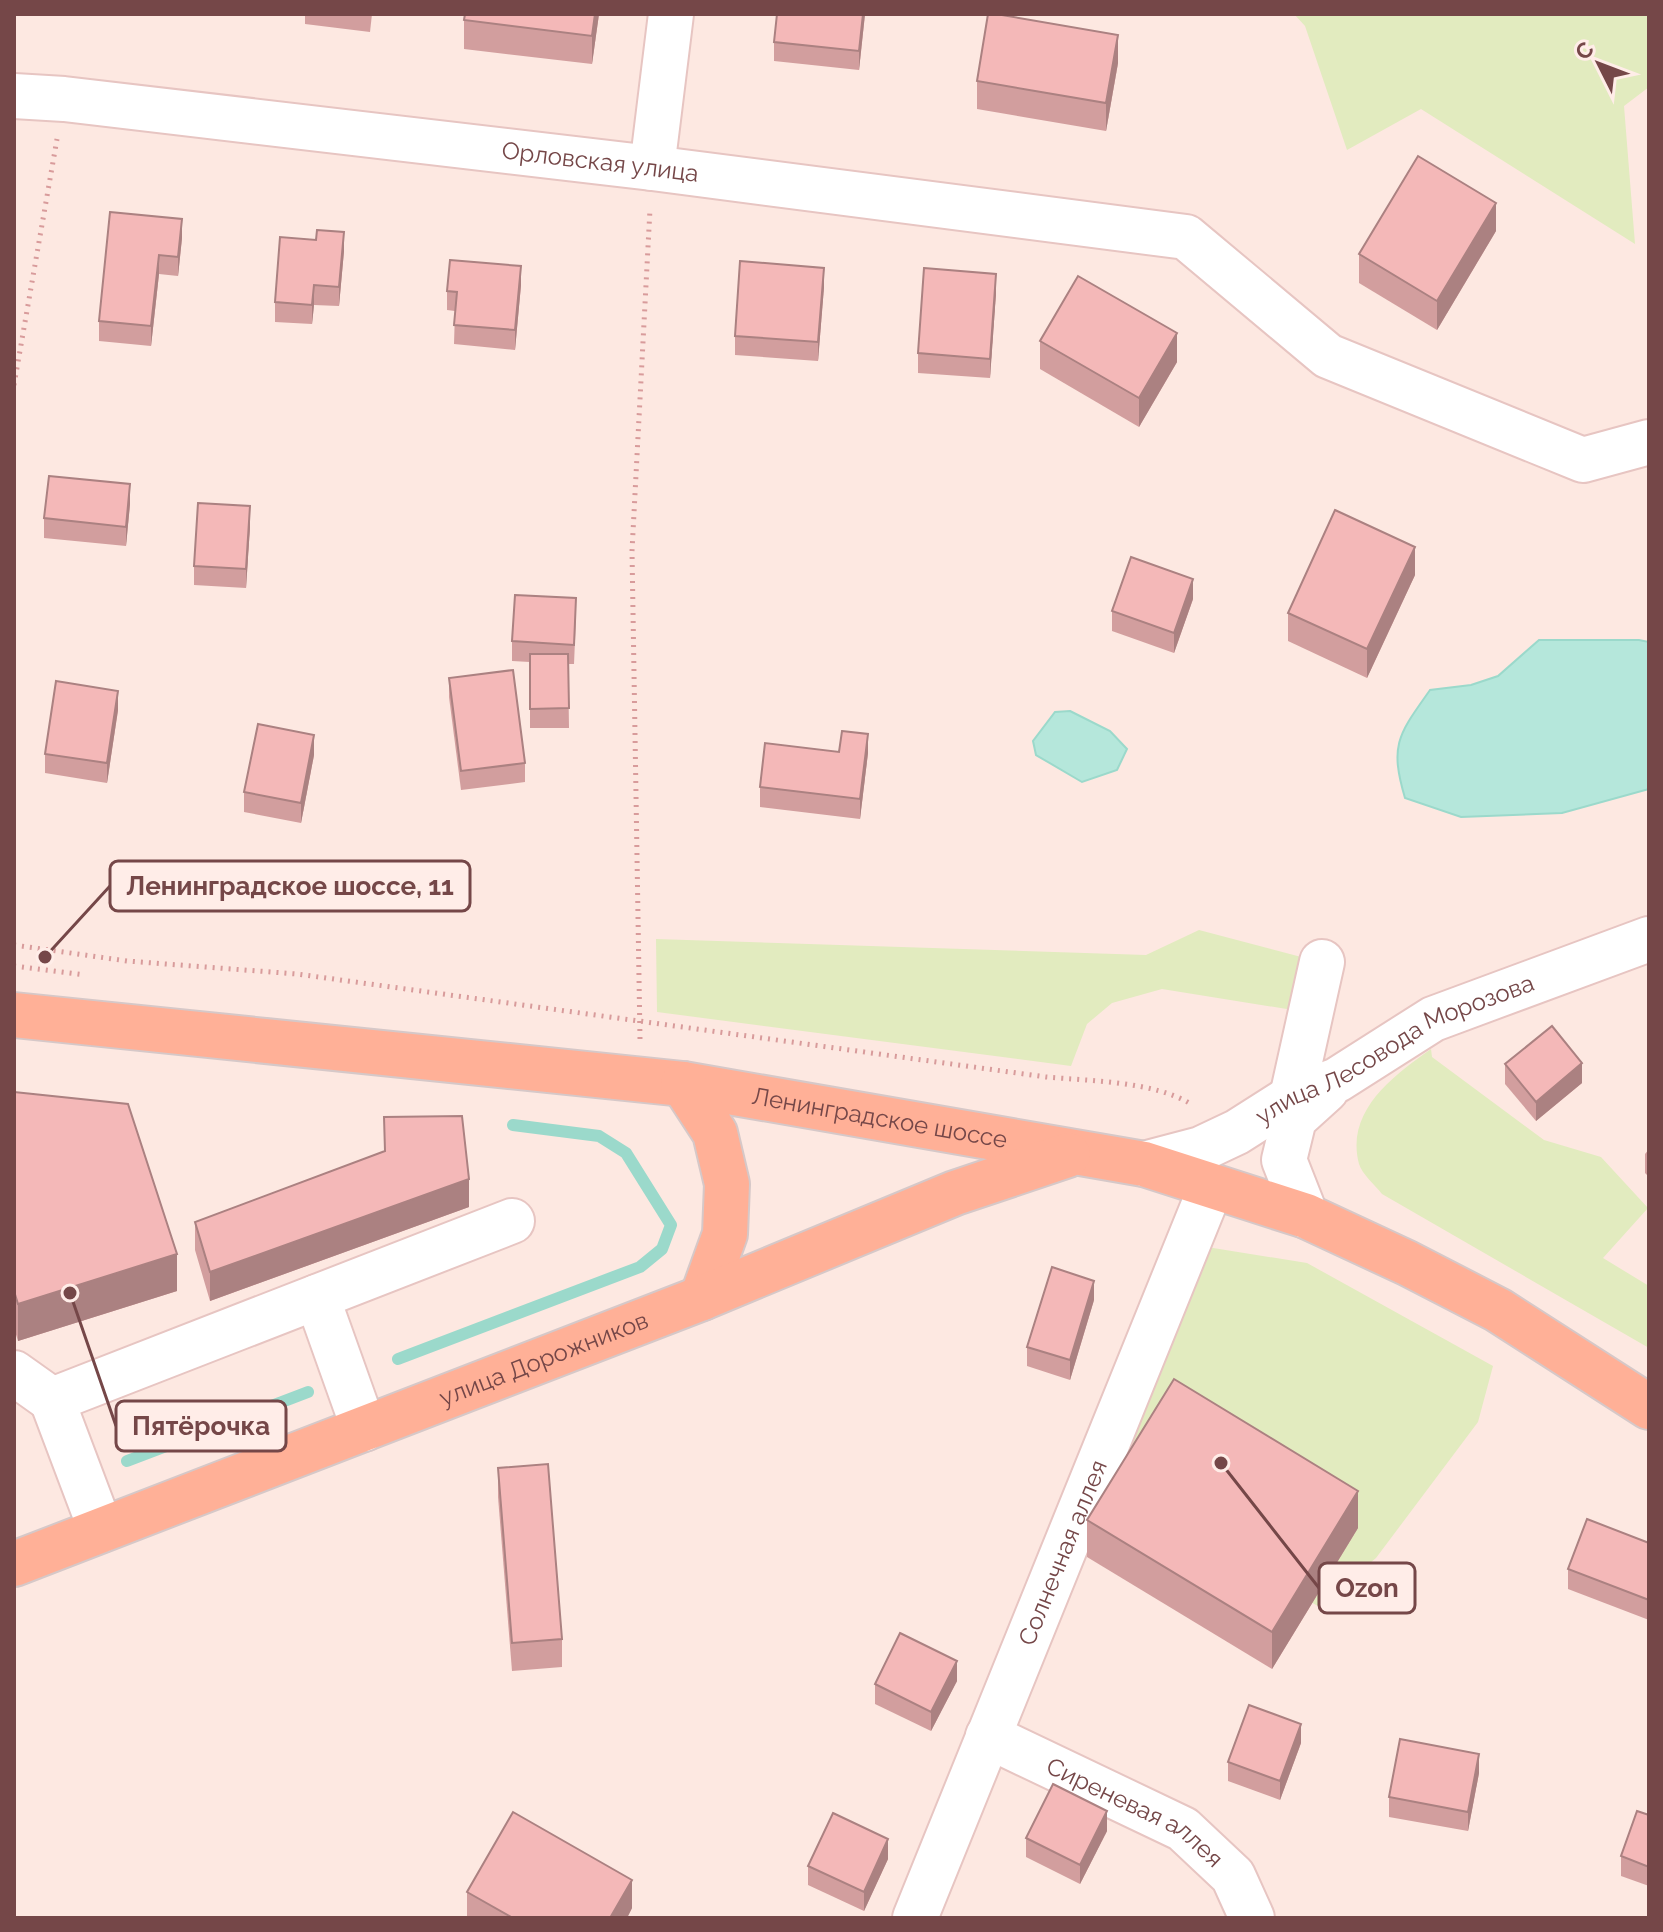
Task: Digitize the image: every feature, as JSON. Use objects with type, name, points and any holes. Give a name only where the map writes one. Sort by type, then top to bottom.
[{"type":"main road","name":"Ленинградское шоссе","points":[[14,1015],[640,1078],[1144,1164],[1306,1216],[1407,1263],[1498,1310],[1649,1407]]},
{"type":"main road","points":[[683,1084],[715,1133],[727,1184],[725,1234],[702,1298]]},
{"type":"main road","name":"улица Дорожников","points":[[14,1564],[702,1298],[955,1193],[1074,1153]]},
{"type":"street","points":[[652,168],[671,14]]},
{"type":"street","name":"Орловская улица","points":[[14,96],[64,99],[652,168],[1186,237],[1328,356],[1583,460],[1649,442]]},
{"type":"street","name":"улица Лесовода Морозова","points":[[1144,1164],[1201,1149],[1237,1132],[1292,1097],[1337,1080],[1433,1019],[1649,939]]},
{"type":"street","points":[[1292,1097],[1322,962]]},
{"type":"street","points":[[1306,1216],[1284,1160],[1294,1119],[1337,1080]]},
{"type":"street","name":"Солнечная аллея","points":[[915,1918],[1211,1187]]},
{"type":"street","points":[[52,1400],[512,1221]]},
{"type":"street","points":[[317,1297],[364,1429]]},
{"type":"street","points":[[14,1373],[52,1400],[101,1530]]},
{"type":"street","name":"Сиреневая аллея","points":[[988,1736],[1183,1829],[1233,1876],[1252,1918]]},
{"type":"path","points":[[14,385],[64,99]]},
{"type":"path","points":[[640,1078],[632,551],[652,168]]},
{"type":"path","points":[[14,945],[127,961],[297,974],[1135,1086],[1181,1098],[1237,1132]]},
{"type":"path","points":[[14,966],[87,975]]},
{"type":"green space","points":[[1294,14],[1649,14],[1649,87],[1624,106],[1635,244],[1421,109],[1347,150],[1305,26]]},
{"type":"green space","points":[[1199,930],[1305,958],[1293,1010],[1162,989],[1112,1003],[1087,1024],[1071,1066],[657,1012],[656,939],[1146,955]]},
{"type":"green space","points":[[1431,1049],[1432,1057],[1544,1140],[1601,1157],[1648,1208],[1603,1258],[1649,1286],[1649,1348],[1382,1194],[1363,1172],[1357,1145],[1359,1127],[1366,1111],[1388,1083]]},
{"type":"green space","points":[[1207,1247],[1307,1263],[1493,1366],[1478,1422],[1376,1558],[1318,1606],[1261,1575],[1091,1540]]},
{"type":"water","points":[[1539,640],[1649,642],[1649,789],[1562,813],[1461,817],[1405,798],[1398,765],[1400,740],[1430,690],[1471,685],[1498,676]]},
{"type":"water","points":[[1070,711],[1110,731],[1127,749],[1117,770],[1082,782],[1036,755],[1033,741],[1055,712]]},
{"type":"building","points":[[465,14],[595,14],[592,36],[464,20]]},
{"type":"building","points":[[777,14],[863,14],[859,51],[774,42]]},
{"type":"building","points":[[988,14],[1118,35],[1106,103],[977,81]]},
{"type":"building","points":[[1418,156],[1496,203],[1437,301],[1359,254]]},
{"type":"building","points":[[110,212],[182,219],[178,257],[159,255],[151,326],[99,321]]},
{"type":"building","points":[[317,230],[344,232],[339,287],[314,285],[312,305],[275,302],[280,237],[316,240]]},
{"type":"building","points":[[450,260],[521,266],[515,330],[454,325],[457,292],[447,291]]},
{"type":"building","points":[[740,261],[824,268],[818,342],[735,336]]},
{"type":"building","points":[[924,268],[996,274],[990,359],[918,353]]},
{"type":"building","points":[[1078,276],[1177,333],[1139,398],[1040,341]]},
{"type":"building","points":[[49,476],[130,484],[126,527],[44,518]]},
{"type":"building","points":[[198,503],[250,506],[246,569],[194,566]]},
{"type":"building","points":[[1335,510],[1415,547],[1367,649],[1288,613]]},
{"type":"building","points":[[1131,557],[1193,579],[1174,633],[1112,611]]},
{"type":"building","points":[[515,595],[576,598],[574,645],[512,641]]},
{"type":"building","points":[[530,654],[568,654],[569,708],[530,709]]},
{"type":"building","points":[[513,670],[525,763],[461,771],[449,678]]},
{"type":"building","points":[[56,681],[118,691],[107,763],[45,754]]},
{"type":"building","points":[[258,724],[314,735],[301,803],[244,792]]},
{"type":"building","points":[[842,731],[868,734],[860,799],[760,787],[765,743],[839,752]]},
{"type":"building","points":[[1552,1026],[1582,1063],[1536,1102],[1505,1064]]},
{"type":"building","points":[[14,1092],[128,1104],[177,1254],[18,1304],[14,1291]]},
{"type":"building","points":[[462,1116],[469,1179],[210,1272],[195,1222],[385,1151],[384,1117]]},
{"type":"building","points":[[1052,1267],[1094,1281],[1070,1360],[1027,1347]]},
{"type":"building","points":[[1174,1379],[1358,1491],[1272,1632],[1087,1520]]},
{"type":"building","points":[[548,1464],[562,1639],[512,1643],[498,1468]]},
{"type":"building","points":[[1587,1519],[1649,1543],[1649,1600],[1568,1569]]},
{"type":"building","points":[[900,1633],[957,1661],[931,1712],[875,1684]]},
{"type":"building","points":[[1249,1705],[1301,1724],[1280,1781],[1228,1762]]},
{"type":"building","points":[[1400,1739],[1479,1754],[1468,1812],[1389,1797]]},
{"type":"building","points":[[1053,1784],[1107,1811],[1080,1865],[1026,1838]]},
{"type":"building","points":[[1637,1811],[1649,1815],[1649,1867],[1621,1856]]},
{"type":"building","points":[[513,1812],[632,1880],[610,1918],[513,1918],[467,1892]]},
{"type":"building","points":[[833,1813],[888,1839],[864,1892],[808,1866]]},
{"type":"waterway","points":[[398,1359],[640,1267],[662,1249],[671,1225],[626,1153],[599,1136],[513,1125]]},
{"type":"waterway","points":[[127,1461],[308,1392]]},
{"type":"place","name":"Ленинградское шоссе, 11","points":[[45,957]]},
{"type":"place","name":"Пятёрочка","points":[[70,1293]]},
{"type":"place","name":"Ozon","points":[[1221,1463]]}]
